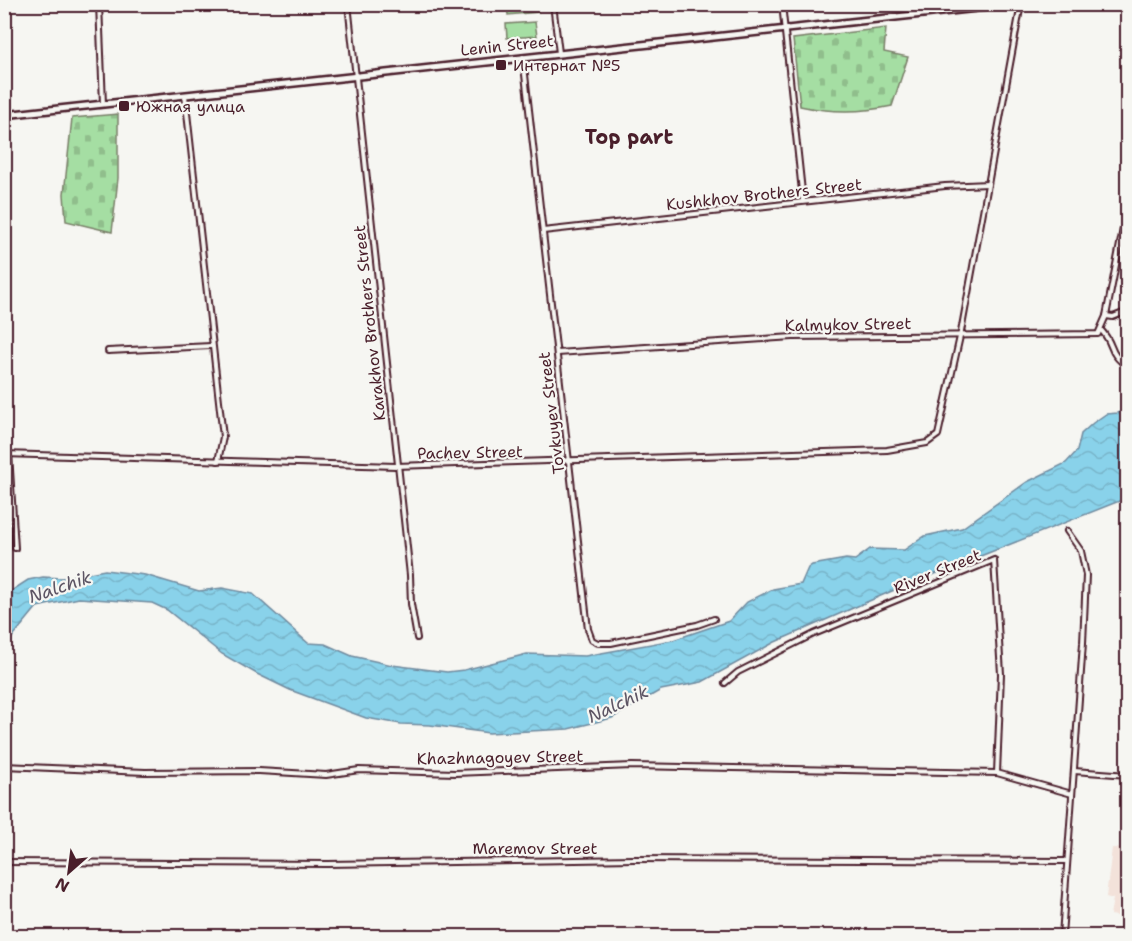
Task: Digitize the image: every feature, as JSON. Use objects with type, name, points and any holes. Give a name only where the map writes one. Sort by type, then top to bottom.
[{"type":"street","points":[[99,4],[103,104]]},
{"type":"street","name":"Karakhov Brothers Street","points":[[348,4],[396,466],[417,638]]},
{"type":"street","points":[[553,4],[559,53]]},
{"type":"street","points":[[782,4],[803,201]]},
{"type":"street","name":"Lenin Street","points":[[4,115],[1014,4]]},
{"type":"street","points":[[960,337],[1021,4]]},
{"type":"street","name":"Tovkuyev Street","points":[[523,57],[567,461],[588,629],[592,640],[598,643],[632,640],[714,619]]},
{"type":"street","points":[[185,94],[211,346],[223,437],[218,461]]},
{"type":"street","name":"Kushkhov Brothers Street","points":[[543,231],[803,201],[988,184]]},
{"type":"street","points":[[1128,203],[1106,316],[1101,330],[1107,337],[1113,357],[1128,367]]},
{"type":"street","points":[[1106,316],[1113,317],[1128,311]]},
{"type":"street","name":"Kalmykov Street","points":[[557,353],[733,339],[884,334],[960,337],[1092,335],[1101,330]]},
{"type":"street","name":"Pachev Street","points":[[7,454],[396,466],[887,450],[918,446],[938,435],[960,337]]},
{"type":"street","points":[[108,351],[211,346]]},
{"type":"street","points":[[7,454],[15,548]]},
{"type":"street","points":[[1062,936],[1086,575],[1080,551],[1067,531]]},
{"type":"street","name":"River Street","points":[[725,683],[738,672],[814,634],[994,560],[1001,674],[997,773]]},
{"type":"street","name":"Khazhnagoyev Street","points":[[4,766],[326,775],[359,770],[474,773],[603,766],[997,773]]},
{"type":"street","points":[[1074,771],[1128,775]]},
{"type":"street","points":[[997,773],[1072,794]]},
{"type":"street","name":"Maremov Street","points":[[4,862],[328,864],[634,859],[1066,861]]},
{"type":"shaded area","points":[[1112,848],[1127,849],[1127,890],[1122,890],[1127,891],[1127,918],[1110,915],[1113,899],[1106,897]]},
{"type":"green space","points":[[507,5],[538,5],[538,12],[508,15]]},
{"type":"green space","points":[[535,22],[537,36],[507,38],[506,24]]},
{"type":"green space","points":[[886,28],[884,52],[908,57],[892,106],[846,111],[800,106],[793,39]]},
{"type":"green space","points":[[118,114],[118,178],[112,232],[66,221],[64,194],[72,118]]},
{"type":"water","name":"Nalchik","points":[[1127,408],[1127,498],[892,591],[775,642],[702,682],[661,690],[612,718],[568,729],[489,733],[366,718],[290,690],[257,674],[222,654],[167,610],[152,603],[79,598],[37,607],[5,646],[5,595],[28,580],[43,577],[62,578],[105,570],[145,575],[199,591],[222,588],[253,594],[308,643],[325,644],[352,656],[392,665],[447,672],[527,654],[585,656],[673,640],[729,621],[747,602],[773,589],[801,584],[808,568],[812,565],[846,559],[855,560],[870,549],[904,550],[925,536],[962,528],[1027,482],[1066,463],[1077,451],[1081,434],[1093,423],[1106,414],[1118,413]]},
{"type":"place","name":"Интернат №5","points":[[501,65]]},
{"type":"place","name":"Южная улица","points":[[124,106]]},
{"type":"district","name":"Top part","points":[[629,137]]}]
